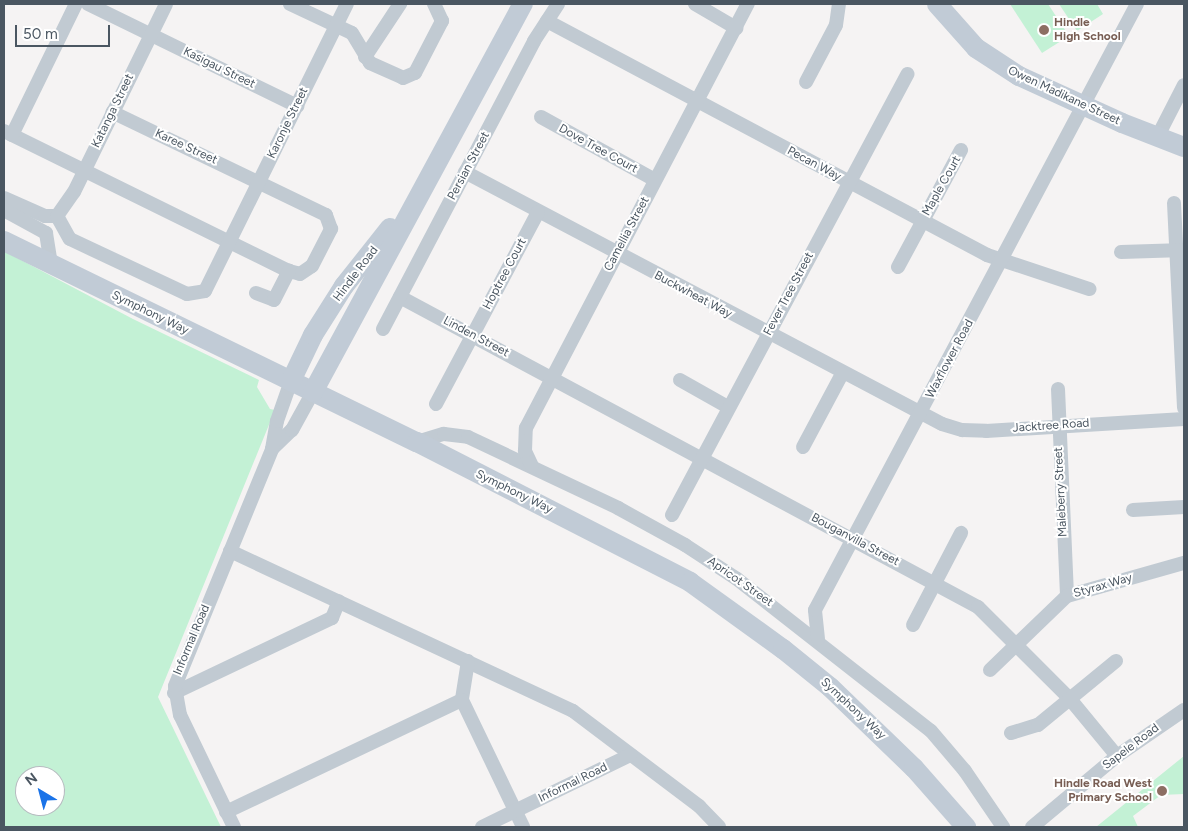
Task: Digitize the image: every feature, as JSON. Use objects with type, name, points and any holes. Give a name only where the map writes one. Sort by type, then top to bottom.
[{"type":"main road","name":"Hindle Road","points":[[313,392],[523,4]]},
{"type":"main road","name":"Owen Madikane Street","points":[[937,4],[969,41],[998,64],[1084,106],[1184,146]]},
{"type":"main road","name":"Hindle Road","points":[[291,380],[313,335],[344,286],[430,173]]},
{"type":"main road","name":"Symphony Way","points":[[4,241],[416,442],[690,582],[830,687],[914,768],[966,827]]},
{"type":"street","points":[[76,4],[8,133],[289,271],[274,300],[256,293]]},
{"type":"street","name":"Kasigau Street","points":[[88,4],[297,106]]},
{"type":"street","name":"Katanga Street","points":[[57,216],[68,204],[166,4]]},
{"type":"street","points":[[290,4],[355,36],[365,57],[399,78],[412,76],[442,21],[434,4]]},
{"type":"street","name":"Karonje Street","points":[[57,216],[70,239],[192,295],[207,288],[347,4]]},
{"type":"street","name":"Persian Street","points":[[382,330],[465,172],[558,4]]},
{"type":"street","points":[[695,4],[736,28]]},
{"type":"street","name":"Camellia Street","points":[[532,466],[525,452],[524,436],[550,380],[748,4]]},
{"type":"street","points":[[806,82],[836,25],[839,4]]},
{"type":"street","name":"Waxflower Road","points":[[815,610],[921,415],[1137,4]]},
{"type":"street","points":[[365,57],[397,10]]},
{"type":"street","name":"Pecan Way","points":[[547,21],[922,221],[1002,260],[1089,289]]},
{"type":"street","name":"Fever Tree Street","points":[[672,515],[907,74]]},
{"type":"street","points":[[1162,128],[1184,85]]},
{"type":"street","name":"Karee Street","points":[[112,112],[260,181],[321,212],[331,224],[312,266],[300,274],[289,271]]},
{"type":"street","name":"Dove Tree Court","points":[[541,117],[655,180]]},
{"type":"street","name":"Maple Court","points":[[898,267],[961,150]]},
{"type":"street","name":"Buckwheat Way","points":[[465,172],[921,415]]},
{"type":"street","points":[[4,198],[45,216],[57,216]]},
{"type":"street","points":[[1174,203],[1180,250],[1184,408]]},
{"type":"street","points":[[4,210],[46,233],[51,264]]},
{"type":"street","name":"Hoptree Court","points":[[436,404],[538,212]]},
{"type":"street","points":[[1121,252],[1180,250]]},
{"type":"street","name":"Linden Street","points":[[400,297],[542,372],[550,380]]},
{"type":"street","points":[[803,447],[842,374]]},
{"type":"street","name":"Informal Road","points":[[234,827],[180,715],[174,693],[176,679],[272,449],[277,420],[291,380]]},
{"type":"street","name":"Bouganvilla Street","points":[[550,380],[978,606],[1070,699],[1117,756]]},
{"type":"street","points":[[680,380],[728,407]]},
{"type":"street","name":"Maleberry Street","points":[[1058,389],[1058,425],[1067,596]]},
{"type":"street","name":"Informal Road","points":[[272,449],[292,430],[313,392]]},
{"type":"street","name":"Jacktree Road","points":[[921,415],[962,430],[1184,419]]},
{"type":"street","name":"Apricot Street","points":[[416,442],[456,433],[532,466],[685,545],[818,639],[931,731],[965,771],[1004,827]]},
{"type":"street","points":[[1133,510],[1184,507]]},
{"type":"street","points":[[912,625],[961,533]]},
{"type":"street","points":[[230,551],[573,711],[699,806],[719,827]]},
{"type":"street","name":"Styrax Way","points":[[990,670],[1067,596],[1184,563]]},
{"type":"street","points":[[174,693],[332,618],[339,601]]},
{"type":"street","points":[[786,615],[815,610],[818,639]]},
{"type":"street","points":[[1011,733],[1032,728],[1116,660]]},
{"type":"street","points":[[468,661],[462,700],[523,827]]},
{"type":"street","points":[[226,812],[462,700]]},
{"type":"street","name":"Sapele Road","points":[[1031,826],[1117,756],[1184,710]]},
{"type":"street","name":"Informal Road","points":[[482,827],[630,755]]},
{"type":"green space","points":[[1010,4],[1048,4],[1069,36],[1042,53]]},
{"type":"green space","points":[[1059,4],[1097,4],[1103,14],[1077,31]]},
{"type":"green space","points":[[4,251],[133,319],[259,380],[257,387],[270,409],[275,410],[158,697],[221,827],[4,827]]},
{"type":"green space","points":[[1184,756],[1184,794],[1161,795],[1133,816],[1138,827],[1096,827]]},
{"type":"place","name":"Hindle High School","points":[[1044,30]]},
{"type":"place","name":"Hindle Road West Primary School","points":[[1162,791]]}]
